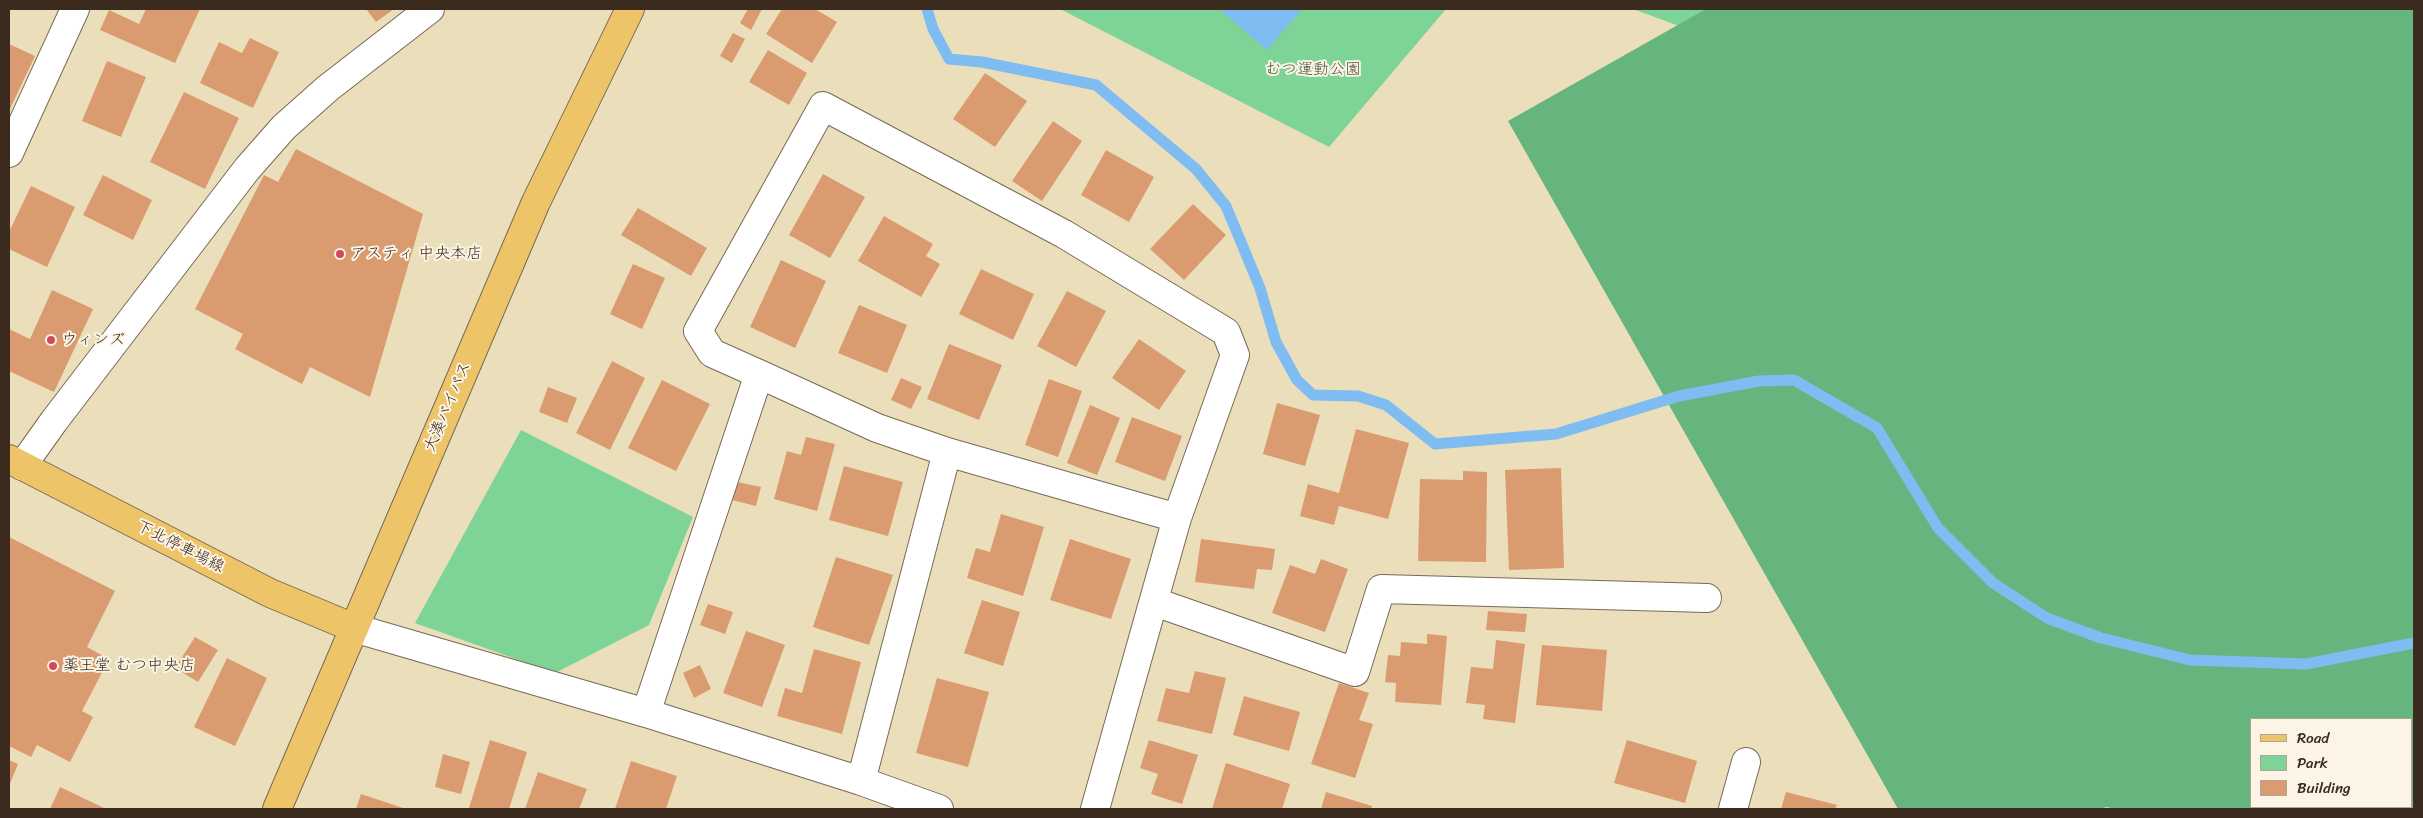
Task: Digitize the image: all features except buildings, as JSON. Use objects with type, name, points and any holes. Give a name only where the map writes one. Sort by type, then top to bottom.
[{"type":"main road","name":"大湊バイパス","points":[[277,809],[536,202],[630,9]]},
{"type":"main road","name":"下北停車場線","points":[[16,462],[270,594],[354,628]]},
{"type":"street","points":[[9,153],[75,9]]},
{"type":"street","points":[[16,462],[54,421],[242,176],[284,127],[328,88],[430,9]]},
{"type":"street","points":[[1095,809],[1155,602],[1177,518],[1235,356],[1226,332],[1064,234],[823,106],[698,331],[712,354],[876,428],[947,452],[1177,518]]},
{"type":"street","points":[[646,713],[759,374]]},
{"type":"street","points":[[860,781],[947,452]]},
{"type":"street","points":[[1155,602],[1355,672],[1381,589],[1708,598]]},
{"type":"street","points":[[354,628],[646,713],[860,781],[940,809]]},
{"type":"street","points":[[1733,809],[1746,762]]},
{"type":"green space","name":"むつ運動公園","points":[[1060,9],[1446,9],[1329,147]]},
{"type":"green space","points":[[1633,9],[1760,9],[1741,49]]},
{"type":"green space","points":[[1706,9],[2414,9],[2414,809],[2116,809],[2106,807],[2102,809],[1898,809],[1508,121]]},
{"type":"green space","points":[[521,430],[693,517],[649,625],[555,673],[415,623]]},
{"type":"water","points":[[1219,9],[1302,9],[1267,50]]},
{"type":"waterway","points":[[927,9],[933,29],[949,59],[982,62],[1096,85],[1196,169],[1226,206],[1260,288],[1276,342],[1297,380],[1313,395],[1358,396],[1386,405],[1435,444],[1556,434],[1679,396],[1759,381],[1794,380],[1877,428],[1938,528],[1993,583],[2047,618],[2101,638],[2190,660],[2306,664],[2414,643]]},
{"type":"place","name":"アスティ 中央本店","points":[[340,254]]},
{"type":"place","name":"ウィンズ","points":[[51,340]]},
{"type":"place","name":"薬王堂 むつ中央店","points":[[53,666]]}]
